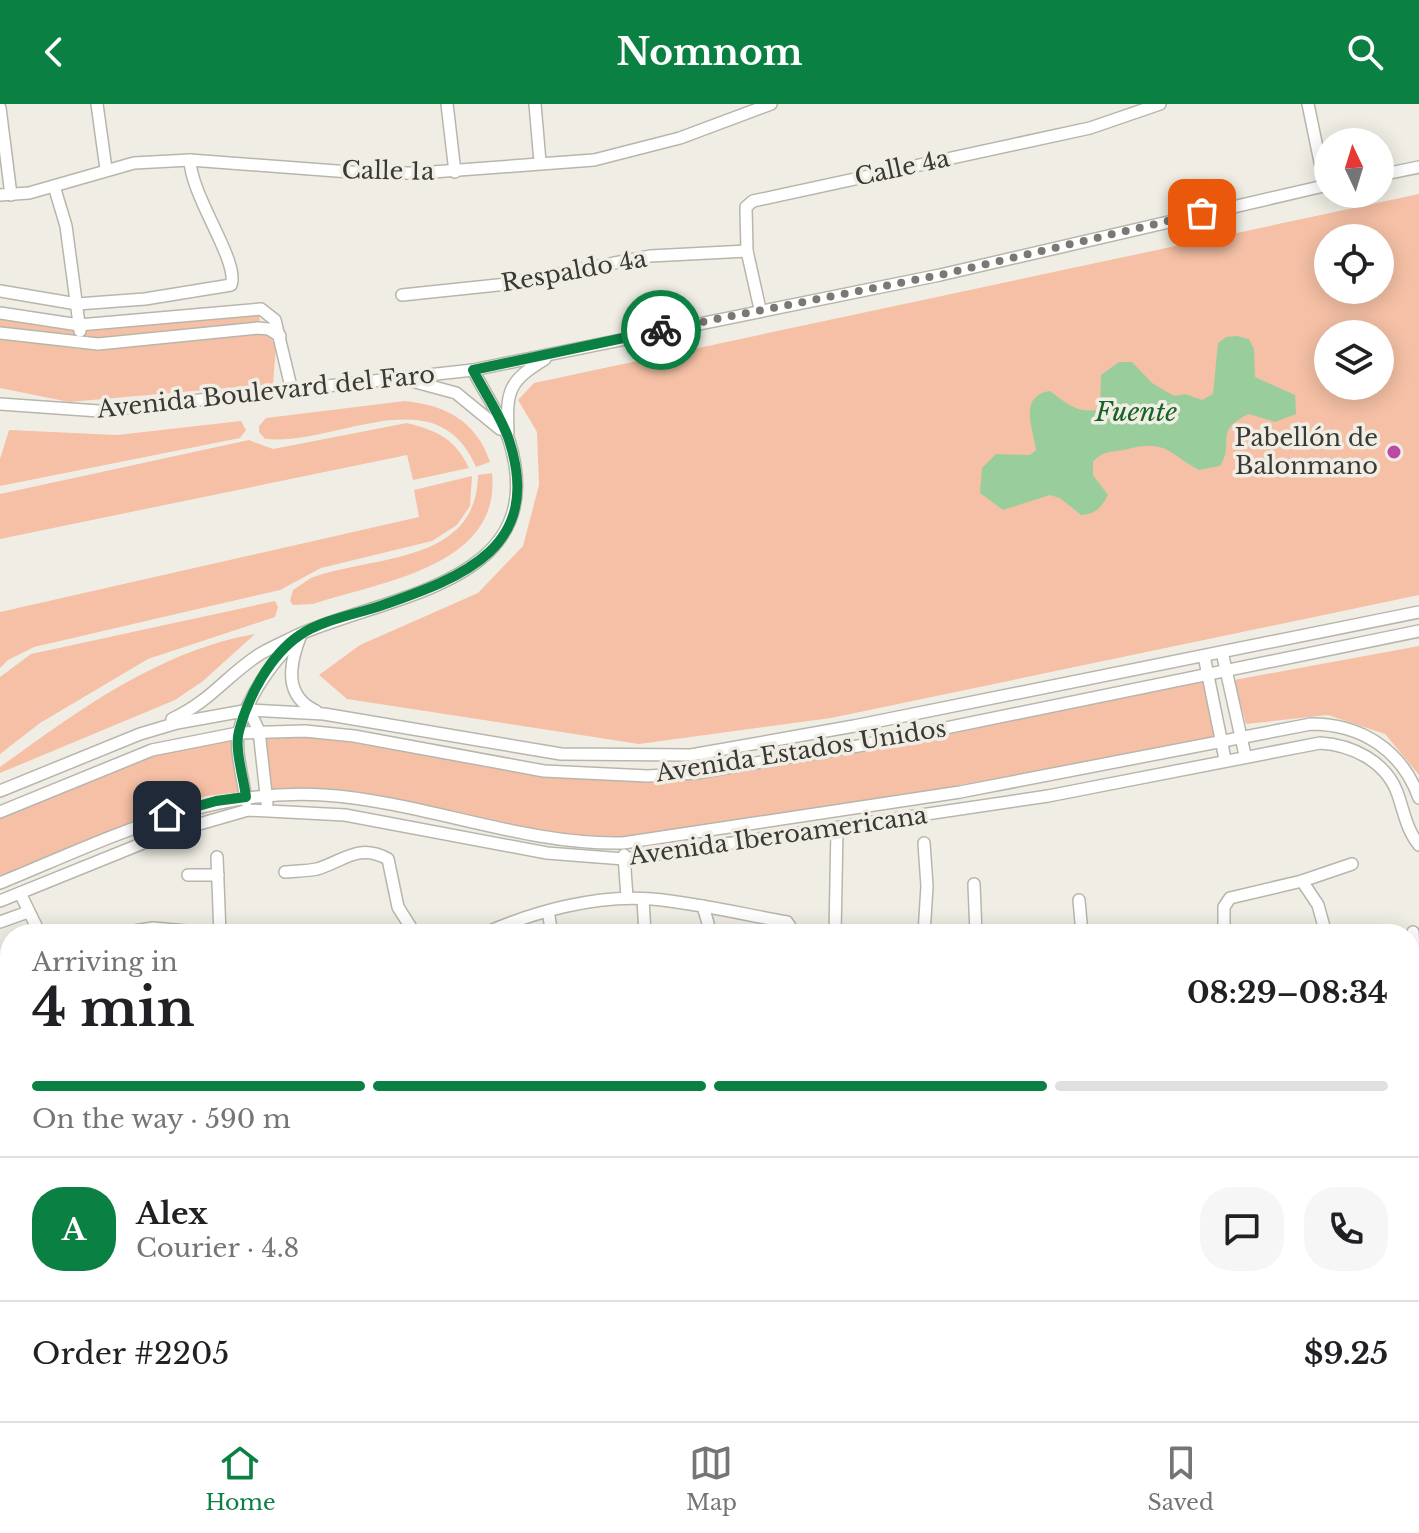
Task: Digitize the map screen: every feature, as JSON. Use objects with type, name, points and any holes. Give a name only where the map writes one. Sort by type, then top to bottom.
[{"type":"street","points":[[97,104],[106,169]]},
{"type":"street","points":[[447,104],[455,172]]},
{"type":"street","points":[[535,104],[540,162]]},
{"type":"street","name":"Calle 1a","points":[[6,195],[54,186],[134,163],[190,160],[363,173],[455,172],[620,155],[680,138],[771,104]]},
{"type":"street","name":"Calle 4a","points":[[760,309],[747,251],[746,207],[753,201],[1090,128],[1160,104]]},
{"type":"street","points":[[1308,104],[1314,131]]},
{"type":"street","points":[[0,108],[6,195]]},
{"type":"street","points":[[0,291],[77,304],[145,299],[231,285],[233,276],[225,250],[192,184],[190,160]]},
{"type":"street","points":[[1394,172],[1419,167]]},
{"type":"street","points":[[54,186],[66,226],[81,343]]},
{"type":"street","name":"Avenida Boulevard del Faro","points":[[0,404],[99,411],[473,370],[760,309],[940,275],[1314,189]]},
{"type":"street","name":"Respaldo 4a","points":[[402,295],[507,284],[650,256],[747,251]]},
{"type":"street","points":[[0,313],[79,325],[261,309],[275,320],[292,391]]},
{"type":"street","points":[[0,333],[81,343],[258,328],[269,329],[280,336]]},
{"type":"street","points":[[140,734],[193,709],[259,654],[301,634],[443,585],[475,565],[495,546],[511,519],[518,485],[508,437],[507,398],[520,375],[553,354]]},
{"type":"street","points":[[473,370],[508,437]]},
{"type":"street","points":[[399,378],[456,393],[508,437]]},
{"type":"street","name":"Avenida Estados Unidos","points":[[0,791],[140,734],[177,723],[249,710],[324,714],[561,754],[691,755],[854,726],[1419,612]]},
{"type":"street","name":"Avenida Estados Unidos","points":[[0,812],[152,750],[259,731],[354,736],[544,771],[592,775],[696,773],[858,746],[1419,631]]},
{"type":"street","points":[[248,810],[238,733],[249,710],[252,694],[268,669],[301,634]]},
{"type":"street","points":[[301,634],[291,659],[290,678],[295,696],[303,704],[324,714]]},
{"type":"street","points":[[1222,652],[1245,755]]},
{"type":"street","points":[[1204,656],[1225,759]]},
{"type":"street","points":[[249,710],[259,731],[268,809]]},
{"type":"street","name":"Avenida Iberoamericana","points":[[0,883],[167,815],[216,801],[246,797],[344,797],[508,832],[582,842],[623,843],[960,792],[1311,724],[1354,730],[1397,758],[1419,798]]},
{"type":"street","points":[[854,726],[858,746]]},
{"type":"street","name":"Avenida Iberoamericana","points":[[0,901],[168,833],[248,810],[345,815],[547,853],[624,859],[1048,796],[1245,755],[1320,743],[1357,751],[1388,777],[1411,836],[1419,845]]},
{"type":"street","points":[[835,924],[837,828]]},
{"type":"street","points":[[623,843],[627,898]]},
{"type":"street","points":[[924,843],[927,886],[925,924]]},
{"type":"street","points":[[285,872],[316,869],[353,853],[368,851],[384,857],[388,859],[401,915],[408,924]]},
{"type":"street","points":[[217,857],[220,924]]},
{"type":"street","points":[[1224,924],[1224,907],[1230,898],[1302,881],[1352,864]]},
{"type":"street","points":[[188,875],[218,875]]},
{"type":"street","points":[[1302,881],[1318,905],[1323,924]]},
{"type":"street","points":[[974,884],[976,924]]},
{"type":"street","points":[[20,893],[35,924]]},
{"type":"street","points":[[511,924],[548,911],[627,898],[703,906],[788,924]]},
{"type":"street","points":[[643,899],[644,924]]},
{"type":"street","points":[[1079,900],[1081,924]]},
{"type":"street","points":[[703,906],[708,924]]},
{"type":"street","points":[[548,911],[550,924]]},
{"type":"street","points":[[0,922],[28,912]]},
{"type":"street","points":[[0,1194],[0,1240]]},
{"type":"shaded area","points":[[1419,194],[1419,595],[831,718],[639,744],[347,699],[319,675],[360,645],[478,593],[523,546],[539,485],[537,432],[518,400],[534,383],[1353,208],[1394,208],[1394,199]]},
{"type":"shaded area","points":[[259,313],[260,324],[96,342],[0,330],[0,314],[48,325]]},
{"type":"shaded area","points":[[256,333],[269,335],[276,347],[273,384],[69,402],[0,388],[0,337],[79,349]]},
{"type":"shaded area","points":[[405,401],[434,407],[458,418],[477,436],[490,462],[476,467],[459,440],[437,425],[411,420],[382,421],[293,438],[265,439],[259,432],[259,426],[266,418]]},
{"type":"shaded area","points":[[241,421],[246,430],[240,438],[0,486],[0,459],[9,430],[117,435]]},
{"type":"shaded area","points":[[407,423],[444,437],[458,449],[469,468],[413,480],[407,455],[0,539],[0,494],[249,440],[273,449]]},
{"type":"shaded area","points":[[492,473],[490,505],[478,530],[457,550],[431,566],[401,578],[313,604],[293,605],[290,601],[293,590],[311,578],[417,552],[441,541],[460,526],[473,504],[478,475]]},
{"type":"shaded area","points":[[472,476],[470,506],[457,525],[432,541],[321,568],[280,590],[34,647],[8,660],[0,668],[0,612],[419,517],[414,490]]},
{"type":"shaded area","points":[[275,601],[278,607],[275,617],[148,659],[40,723],[0,754],[0,677],[31,654]]},
{"type":"shaded area","points":[[255,634],[203,681],[175,700],[0,773],[0,767],[120,686],[185,654]]},
{"type":"shaded area","points":[[1419,646],[1419,775],[1385,734],[1328,715],[1246,724],[1234,680]]},
{"type":"shaded area","points":[[1204,680],[1215,736],[943,788],[662,835],[623,839],[579,838],[490,823],[359,793],[314,789],[270,791],[266,738],[309,735],[544,777],[650,780],[792,763]]},
{"type":"shaded area","points":[[234,739],[240,792],[206,796],[0,878],[0,816],[169,748]]},
{"type":"water","name":"Fuente","points":[[1226,337],[1249,339],[1254,349],[1255,377],[1295,395],[1296,414],[1275,422],[1249,414],[1238,420],[1228,432],[1220,466],[1199,470],[1166,450],[1151,446],[1105,453],[1093,462],[1093,475],[1108,495],[1098,510],[1081,515],[1060,498],[1050,495],[1003,510],[980,493],[982,468],[996,454],[1030,455],[1036,450],[1030,414],[1034,399],[1040,394],[1050,391],[1079,409],[1100,409],[1101,375],[1119,362],[1132,362],[1152,383],[1174,396],[1185,394],[1202,400],[1213,394],[1218,343]]},
{"type":"way so far","points":[[661,330],[940,275],[1202,213]]},
{"type":"place","name":"Pabellón de Balonmano","points":[[1394,452]]},
{"type":"route","points":[[167,815],[216,801],[246,797],[238,733],[249,710],[252,694],[268,669],[301,634],[443,585],[475,565],[507,529],[515,509],[518,485],[515,464],[508,437],[473,370],[661,330]]}]
